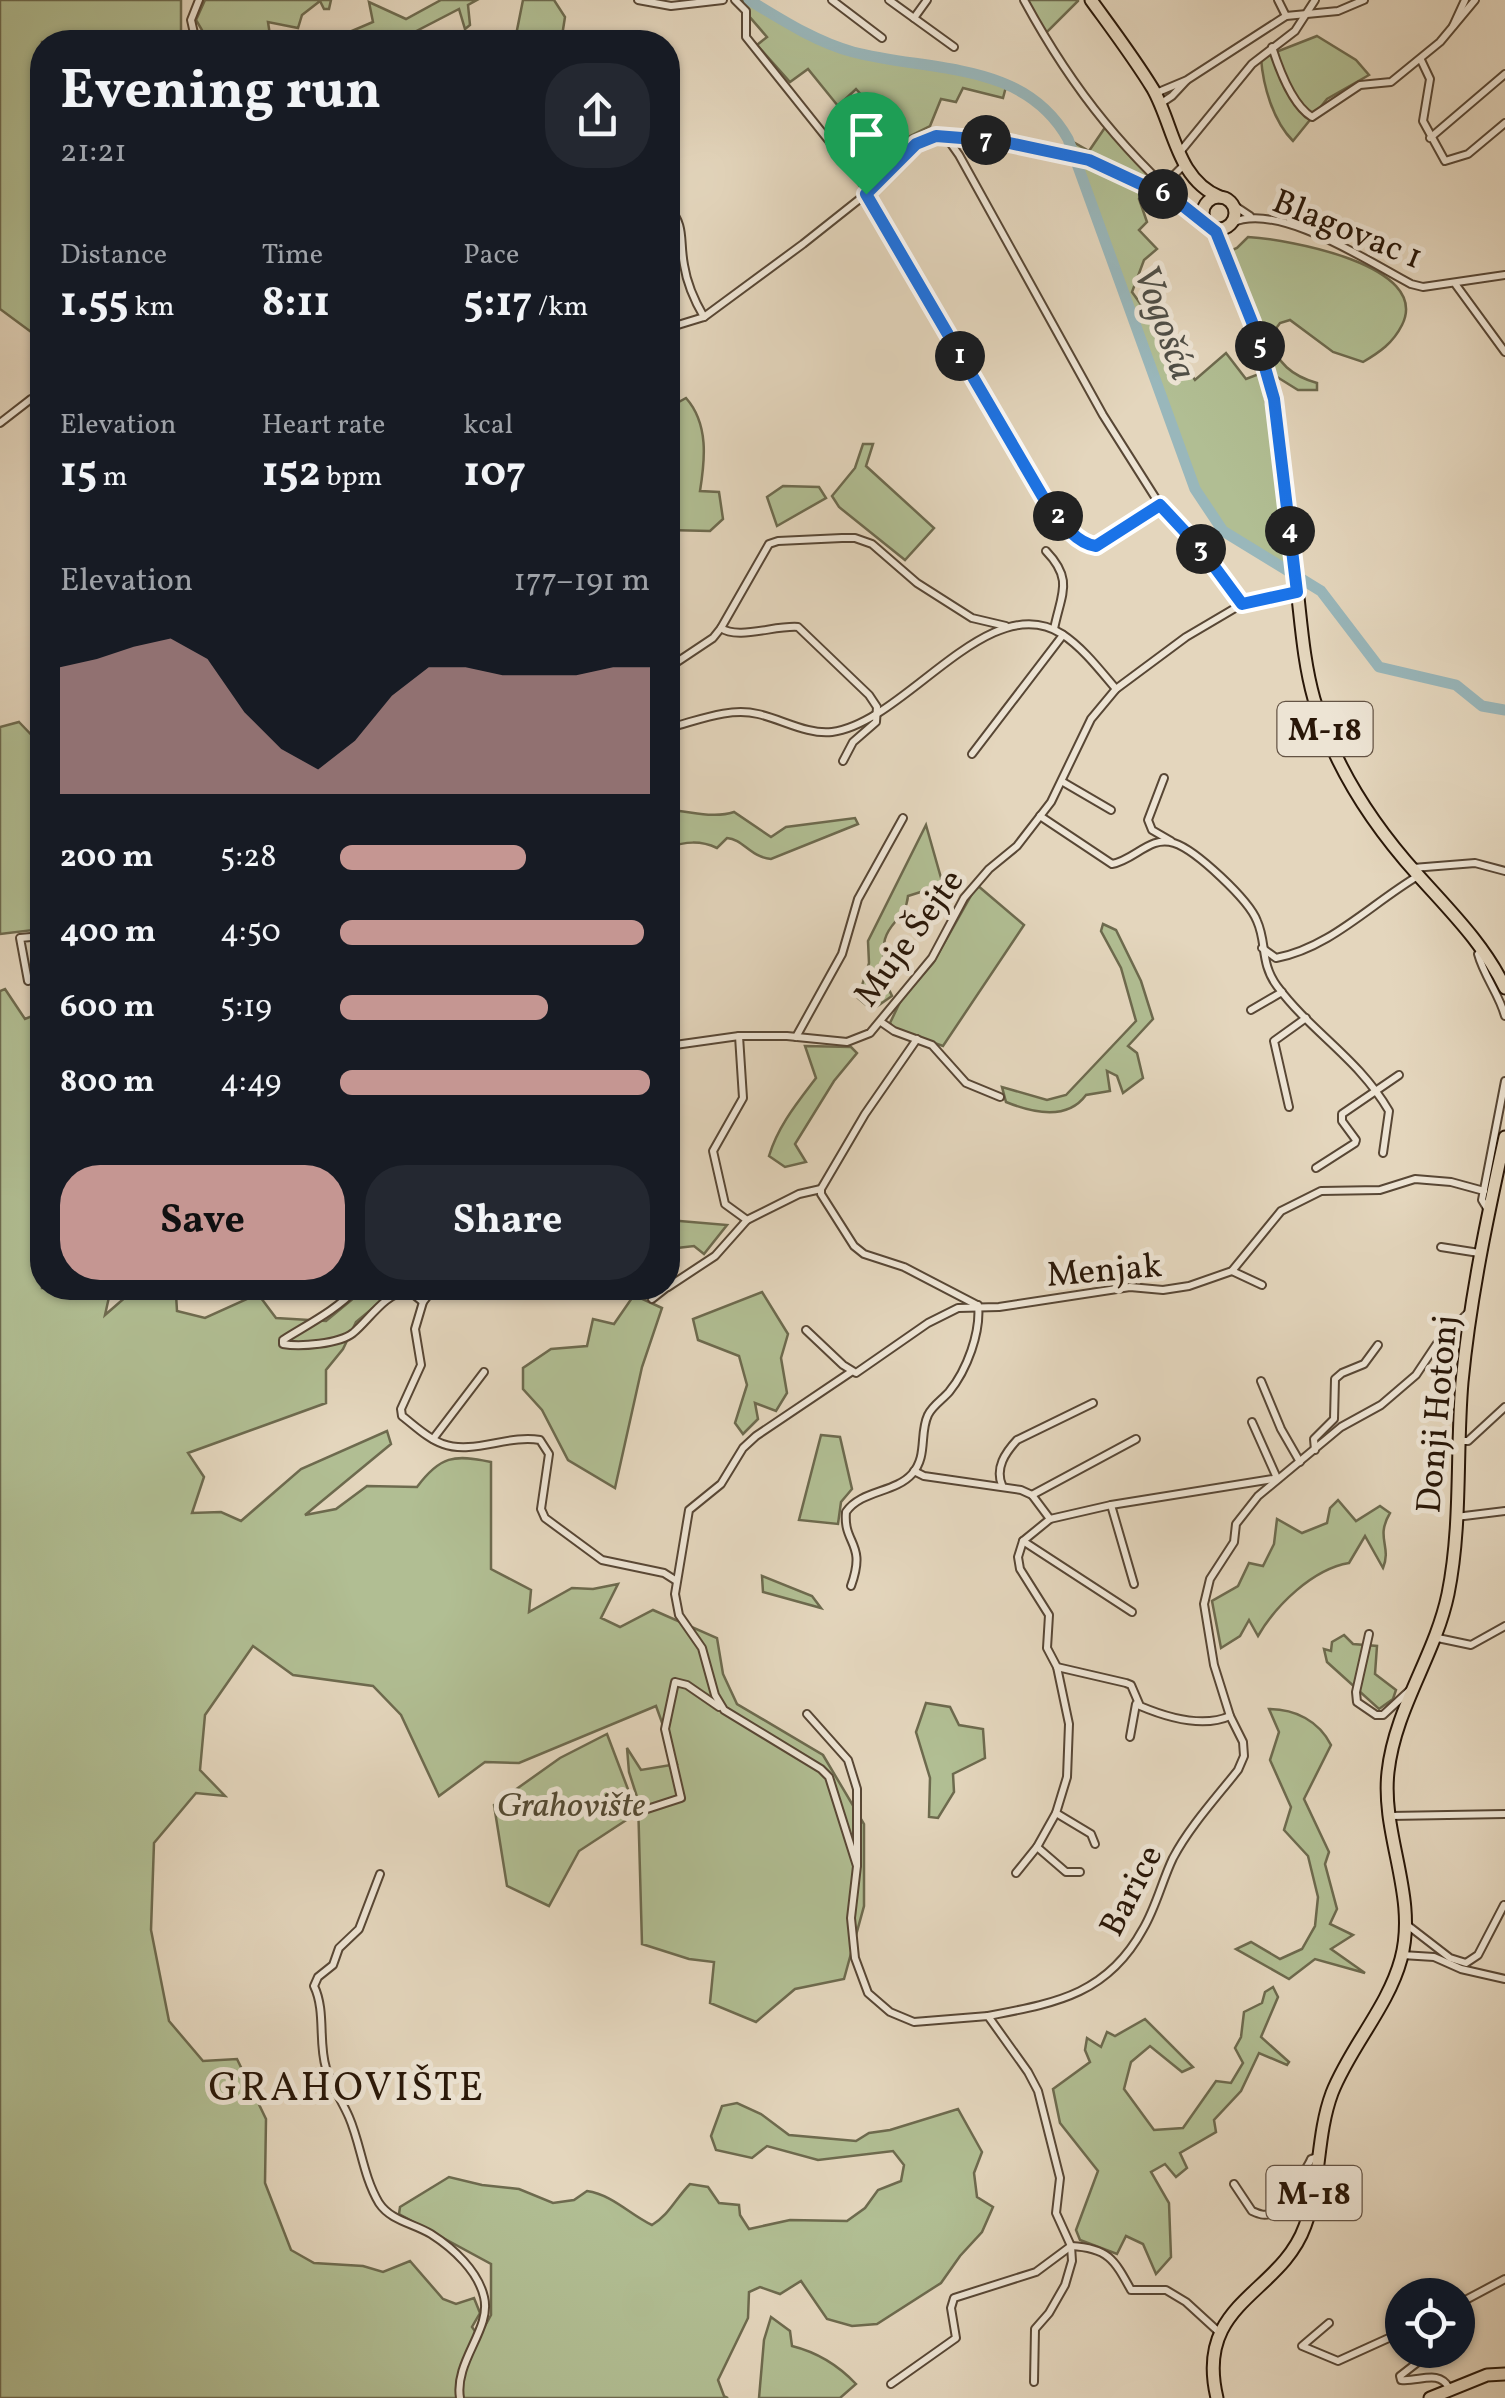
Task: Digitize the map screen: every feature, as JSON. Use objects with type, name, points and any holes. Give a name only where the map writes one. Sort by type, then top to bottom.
[{"type":"main road","points":[[1091,0],[1158,98],[1179,164],[1200,186],[1232,204],[1235,214],[1223,246]]},
{"type":"main road","points":[[1166,119],[1172,96]]},
{"type":"main road","name":"M-18","points":[[1200,186],[1199,212],[1223,246],[1261,347],[1274,399],[1312,694],[1332,750],[1359,799],[1482,949],[1505,988]]},
{"type":"main road","points":[[1199,212],[1209,200],[1220,197]]},
{"type":"main road","points":[[1210,227],[1230,225]]},
{"type":"main road","name":"Donji Hotonj","points":[[1318,2157],[1332,2094],[1402,1955],[1405,1923],[1389,1816],[1392,1742],[1447,1598],[1470,1311],[1505,1137]]},
{"type":"main road","name":"M-18","points":[[1214,2398],[1215,2354],[1221,2334],[1237,2306],[1283,2263],[1297,2244],[1312,2200],[1318,2157]]},
{"type":"main road","points":[[1430,2398],[1486,2375],[1505,2374]]},
{"type":"street","points":[[193,30],[191,20],[199,0]]},
{"type":"street","points":[[638,0],[671,6],[723,0]]},
{"type":"street","points":[[735,0],[746,12],[746,37],[852,169],[1043,497],[1073,534],[1090,546],[1103,545],[1160,505]]},
{"type":"street","points":[[832,0],[882,38]]},
{"type":"street","points":[[890,0],[954,48]]},
{"type":"street","points":[[914,18],[926,0]]},
{"type":"street","points":[[1024,0],[1052,52],[1099,118],[1180,204]]},
{"type":"street","points":[[1278,0],[1286,16]]},
{"type":"street","points":[[1158,181],[1179,164],[1224,95],[1272,46],[1294,31],[1315,0]]},
{"type":"street","points":[[1158,98],[1286,16],[1348,9],[1364,0]]},
{"type":"street","points":[[1452,29],[1464,0]]},
{"type":"street","points":[[1272,46],[1291,91],[1312,118],[1354,88],[1391,82],[1421,60],[1474,0]]},
{"type":"street","points":[[1421,60],[1430,74],[1423,121],[1442,158],[1450,162],[1468,154],[1505,123]]},
{"type":"street","points":[[1430,138],[1505,74]]},
{"type":"street","points":[[1158,98],[1172,96],[1187,80]]},
{"type":"street","points":[[680,324],[704,317],[866,194],[916,144],[936,136],[1000,141],[1089,160],[1199,212]]},
{"type":"street","points":[[947,138],[1103,415],[1160,505],[1202,550],[1242,604]]},
{"type":"street","points":[[1232,204],[1251,216]]},
{"type":"street","name":"Blagovac 1","points":[[1230,225],[1251,216],[1289,224],[1423,287],[1505,275]]},
{"type":"street","points":[[680,227],[684,268],[691,294],[704,317]]},
{"type":"street","points":[[1456,285],[1505,352]]},
{"type":"street","points":[[0,423],[30,402]]},
{"type":"street","points":[[680,660],[721,628],[769,544],[778,540],[856,538],[872,544],[918,583],[972,618],[1054,630],[1063,635],[1116,688]]},
{"type":"street","points":[[1046,551],[1065,577],[1054,630]]},
{"type":"street","name":"Muje Šejte","points":[[680,1044],[740,1036],[846,1042],[870,1033],[932,958],[964,898],[989,869],[1017,846],[1040,816],[1063,782],[1091,720],[1116,688],[1186,637],[1242,604],[1296,585]]},
{"type":"street","points":[[680,725],[720,714],[754,713],[830,733],[878,715],[956,654],[1007,626]]},
{"type":"street","points":[[721,628],[734,634],[798,627],[870,695],[878,715],[876,722],[850,746],[842,761]]},
{"type":"street","points":[[972,754],[1063,635]]},
{"type":"street","points":[[1164,778],[1148,820],[1152,830],[1196,856],[1250,909],[1260,928],[1269,974],[1306,1018],[1347,1054],[1389,1111],[1383,1153]]},
{"type":"street","points":[[1063,782],[1110,810]]},
{"type":"street","points":[[1040,816],[1112,864],[1126,862],[1154,842],[1172,842]]},
{"type":"street","name":"Muje Šejte","points":[[796,1037],[842,954],[858,899],[903,818]]},
{"type":"street","points":[[1261,947],[1276,958],[1300,950],[1364,915],[1415,872],[1475,863],[1505,870]]},
{"type":"street","points":[[28,981],[20,938],[30,937]]},
{"type":"street","points":[[1482,949],[1478,954],[1480,962],[1500,998],[1505,1016]]},
{"type":"street","points":[[1251,1010],[1282,992]]},
{"type":"street","points":[[1289,1107],[1274,1041],[1306,1018]]},
{"type":"street","points":[[880,1022],[932,1045],[966,1083],[1000,1097]]},
{"type":"street","points":[[740,1036],[743,1098],[713,1151],[724,1204],[746,1220]]},
{"type":"street","points":[[680,1279],[715,1256],[746,1220],[799,1194],[821,1189],[865,1114],[917,1039]]},
{"type":"street","points":[[1316,1168],[1355,1144],[1340,1118],[1399,1074]]},
{"type":"street","points":[[1488,1210],[1482,1200],[1505,1081]]},
{"type":"street","points":[[1262,1285],[1232,1271],[1281,1211],[1322,1191],[1380,1190],[1415,1179],[1435,1179],[1484,1191]]},
{"type":"street","name":"Menjak","points":[[821,1189],[854,1246],[864,1254],[904,1267],[978,1305]]},
{"type":"street","points":[[1441,1247],[1480,1253]]},
{"type":"street","name":"Menjak","points":[[674,1580],[689,1510],[721,1484],[743,1448],[851,1372],[862,1372],[928,1323],[958,1308],[999,1307],[1130,1287],[1164,1290],[1232,1271]]},
{"type":"street","points":[[346,1300],[312,1326],[283,1340],[283,1344],[351,1335],[387,1300]]},
{"type":"street","points":[[420,1300],[415,1329],[421,1365],[401,1412],[446,1446],[495,1444],[525,1437],[540,1440],[550,1454],[541,1509],[545,1518],[602,1560],[664,1573],[674,1580],[679,1615],[702,1648],[715,1694],[724,1710]]},
{"type":"street","points":[[851,1586],[858,1568],[858,1550],[846,1528],[846,1512],[856,1501],[914,1472],[923,1452],[927,1416],[962,1372],[980,1323],[978,1305]]},
{"type":"street","name":"Barice","points":[[807,1714],[848,1760],[857,1789],[857,1866],[851,1918],[855,1958],[868,1993],[890,2012],[914,2022],[988,2016],[1058,2003],[1102,1978],[1128,1953],[1144,1929],[1182,1844],[1238,1770],[1244,1756],[1243,1742],[1230,1716],[1214,1665],[1205,1593],[1234,1542],[1240,1517],[1258,1496],[1341,1427],[1381,1405],[1416,1375],[1438,1342],[1470,1311]]},
{"type":"street","points":[[806,1330],[851,1372]]},
{"type":"street","name":"Barice","points":[[1315,1450],[1314,1439],[1334,1420],[1335,1379],[1342,1372],[1364,1364],[1378,1345]]},
{"type":"street","points":[[433,1439],[484,1372]]},
{"type":"street","points":[[1261,1381],[1300,1462]]},
{"type":"street","points":[[1003,1486],[1000,1467],[1017,1440],[1093,1403]]},
{"type":"street","points":[[1459,1441],[1468,1441],[1505,1406]]},
{"type":"street","points":[[1016,1873],[1037,1847],[1056,1813],[1067,1777],[1068,1724],[1056,1667],[1047,1648],[1049,1614],[1020,1568],[1018,1557],[1023,1541],[1050,1519],[1111,1504],[1279,1478],[1252,1422]]},
{"type":"street","points":[[1032,1496],[1136,1439]]},
{"type":"street","points":[[914,1472],[1003,1486],[1032,1496],[1050,1519]]},
{"type":"street","points":[[1111,1504],[1134,1584]]},
{"type":"street","points":[[1455,1518],[1505,1512]]},
{"type":"street","points":[[1023,1541],[1132,1612]]},
{"type":"street","points":[[1433,1638],[1472,1645],[1505,1626]]},
{"type":"street","points":[[1368,1634],[1357,1702],[1376,1715],[1383,1715],[1409,1691]]},
{"type":"street","points":[[1056,1667],[1131,1685],[1137,1703],[1130,1737]]},
{"type":"street","points":[[642,1811],[681,1798],[666,1729],[676,1682],[821,1769],[828,1777],[857,1866]]},
{"type":"street","points":[[1137,1703],[1163,1716],[1222,1720],[1230,1716]]},
{"type":"street","name":"Barice","points":[[1056,1813],[1090,1834],[1095,1844]]},
{"type":"street","points":[[1389,1816],[1505,1814]]},
{"type":"street","name":"Barice","points":[[1037,1847],[1066,1872],[1080,1872]]},
{"type":"street","points":[[380,1874],[359,1930],[339,1948],[332,1965],[314,1986],[320,1998],[326,2068],[351,2121],[378,2200],[394,2218],[432,2235],[470,2268],[486,2300],[484,2319],[458,2386],[460,2398]]},
{"type":"street","points":[[1405,1923],[1450,1958],[1466,1963],[1478,1956],[1504,1905]]},
{"type":"street","points":[[1402,1955],[1434,1957],[1461,1969],[1505,1979]]},
{"type":"street","points":[[988,2016],[1038,2091],[1060,2178],[1056,2214],[1072,2260],[1050,2313],[1036,2330],[1034,2382]]},
{"type":"street","points":[[1234,2184],[1252,2211],[1268,2215],[1276,2212],[1292,2184],[1305,2174],[1310,2158],[1318,2157]]},
{"type":"street","points":[[891,2384],[956,2338],[951,2308],[954,2298],[1036,2272],[1070,2246],[1103,2252],[1120,2266],[1131,2290],[1166,2290],[1186,2302],[1221,2334]]},
{"type":"street","points":[[1475,2295],[1505,2279]]},
{"type":"street","points":[[1329,2324],[1302,2346],[1338,2361],[1385,2340]]},
{"type":"street","points":[[1410,2368],[1400,2376],[1401,2380],[1438,2376],[1449,2388]]},
{"type":"green space","points":[[0,0],[181,0],[181,30],[30,30],[30,331],[0,309]]},
{"type":"green space","points":[[205,0],[331,0],[329,9],[324,9],[320,1],[302,15],[298,28],[268,22],[269,30],[202,30],[196,20]]},
{"type":"green space","points":[[441,0],[477,0],[468,5],[470,25],[465,29],[459,9],[419,30],[354,30],[373,22],[369,2],[406,19]]},
{"type":"green space","points":[[523,0],[554,0],[565,17],[563,30],[517,30]]},
{"type":"green space","points":[[735,0],[760,5],[832,45],[1007,83],[1003,98],[963,88],[956,102],[941,99],[930,126],[902,140],[856,89],[838,106],[808,69],[790,82],[757,45],[767,37]]},
{"type":"green space","points":[[1024,0],[1078,0],[1078,1],[1043,36]]},
{"type":"green space","points":[[1317,36],[1356,60],[1369,75],[1327,99],[1293,141],[1270,102],[1261,58]]},
{"type":"green space","points":[[1106,126],[1174,198],[1148,187],[1139,199],[1147,222],[1139,230],[1157,249],[1144,260],[1132,292],[1195,380],[1226,353],[1246,379],[1267,371],[1225,253],[1248,237],[1293,243],[1351,259],[1377,271],[1396,286],[1406,304],[1402,325],[1394,337],[1363,362],[1333,352],[1290,320],[1280,323],[1269,338],[1276,355],[1287,367],[1317,383],[1317,390],[1298,390],[1269,372],[1295,574],[1223,531],[1195,489],[1068,139],[1089,151]]},
{"type":"green space","points":[[686,398],[702,431],[700,491],[719,492],[723,519],[710,531],[680,530],[680,401]]},
{"type":"green space","points":[[863,444],[873,444],[866,466],[934,528],[905,560],[839,507],[832,496],[855,468]]},
{"type":"green space","points":[[783,486],[819,487],[826,498],[777,526],[767,497]]},
{"type":"green space","points":[[19,722],[30,733],[30,930],[0,934],[0,727]]},
{"type":"green space","points":[[680,811],[710,815],[734,812],[771,837],[786,827],[855,818],[858,824],[771,859],[727,838],[717,848],[680,844]]},
{"type":"green space","points":[[926,825],[943,885],[908,896],[884,945],[892,996],[872,1010],[858,998],[869,963],[868,941]]},
{"type":"green space","points":[[977,885],[1024,925],[943,1046],[894,1029],[890,1023],[901,1000],[933,963]]},
{"type":"green space","points":[[1103,924],[1116,930],[1141,981],[1153,1019],[1128,1046],[1137,1053],[1143,1078],[1123,1093],[1117,1076],[1107,1071],[1110,1091],[1086,1095],[1059,1112],[1006,1102],[1002,1087],[1047,1100],[1066,1095],[1136,1021],[1121,968],[1101,931]]},
{"type":"green space","points":[[5,989],[25,1019],[30,1017],[30,1300],[108,1300],[105,1315],[122,1300],[176,1300],[177,1311],[205,1318],[245,1300],[262,1300],[276,1318],[326,1321],[351,1300],[383,1300],[356,1322],[343,1349],[326,1370],[326,1403],[188,1453],[204,1477],[192,1513],[221,1512],[241,1521],[301,1469],[387,1431],[391,1444],[305,1515],[336,1509],[367,1486],[417,1487],[433,1469],[449,1460],[491,1462],[491,1569],[531,1590],[529,1612],[572,1588],[618,1584],[601,1618],[620,1627],[653,1610],[717,1638],[723,1674],[737,1704],[823,1755],[864,1824],[864,1906],[844,1979],[795,1989],[756,2022],[710,2003],[714,1962],[689,1959],[642,1944],[638,1800],[629,1772],[627,1748],[641,1770],[677,1764],[656,1706],[519,1763],[485,1762],[439,1796],[401,1715],[373,1686],[293,1675],[253,1646],[205,1715],[200,1770],[225,1796],[196,1793],[154,1843],[151,1930],[169,2021],[203,2061],[237,2059],[266,2119],[265,2183],[291,2250],[314,2263],[363,2266],[383,2272],[410,2261],[443,2299],[456,2304],[474,2298],[480,2313],[472,2327],[479,2337],[491,2315],[491,2264],[399,2214],[400,2207],[449,2177],[519,2189],[553,2203],[574,2200],[587,2191],[596,2193],[652,2225],[690,2184],[708,2187],[719,2203],[739,2205],[749,2229],[790,2220],[847,2221],[865,2208],[878,2190],[901,2181],[904,2165],[893,2151],[818,2160],[767,2146],[752,2158],[716,2150],[711,2136],[722,2106],[737,2103],[761,2114],[789,2135],[856,2141],[869,2133],[958,2109],[982,2152],[974,2173],[977,2197],[993,2207],[982,2232],[941,2283],[877,2324],[852,2326],[827,2319],[801,2281],[780,2294],[760,2287],[749,2292],[748,2318],[718,2380],[728,2398],[0,2398],[0,991]]},
{"type":"green space","points":[[805,1046],[851,1047],[857,1053],[834,1081],[795,1144],[806,1162],[785,1167],[769,1156],[783,1125],[816,1078]]},
{"type":"green space","points":[[680,1221],[727,1225],[704,1254],[694,1246],[680,1248]]},
{"type":"green space","points":[[762,1292],[788,1334],[781,1358],[787,1393],[776,1411],[755,1403],[758,1419],[743,1434],[735,1423],[747,1385],[739,1356],[698,1340],[693,1319]]},
{"type":"green space","points":[[631,1300],[645,1300],[662,1308],[642,1367],[615,1488],[568,1460],[542,1410],[523,1389],[523,1368],[551,1349],[587,1346],[593,1319],[614,1324]]},
{"type":"green space","points":[[821,1435],[840,1437],[852,1489],[841,1502],[838,1524],[799,1520]]},
{"type":"green space","points":[[1338,1500],[1356,1521],[1380,1506],[1390,1513],[1384,1529],[1383,1568],[1365,1536],[1349,1563],[1322,1573],[1297,1590],[1258,1636],[1249,1620],[1240,1636],[1221,1648],[1212,1601],[1238,1586],[1249,1563],[1263,1566],[1274,1544],[1277,1519],[1302,1533],[1327,1523],[1330,1508]]},
{"type":"green space","points":[[762,1576],[812,1596],[821,1608],[763,1592]]},
{"type":"green space","points":[[1344,1635],[1353,1644],[1377,1646],[1375,1674],[1396,1690],[1393,1699],[1379,1709],[1327,1662],[1324,1649],[1331,1651],[1332,1642]]},
{"type":"green space","points":[[926,1703],[950,1707],[959,1725],[983,1729],[985,1758],[953,1774],[954,1792],[938,1818],[929,1817],[930,1778],[916,1732]]},
{"type":"green space","points":[[1269,1709],[1305,1718],[1320,1729],[1331,1745],[1304,1799],[1329,1852],[1325,1864],[1337,1909],[1330,1924],[1353,1935],[1331,1949],[1365,1973],[1315,1959],[1289,1979],[1236,1949],[1251,1942],[1280,1959],[1302,1949],[1315,1926],[1318,1897],[1308,1856],[1284,1830],[1291,1807],[1270,1760],[1279,1732]]},
{"type":"green space","name":"Grahovište","points":[[607,1734],[637,1813],[579,1851],[549,1906],[507,1886],[494,1805],[560,1758]]},
{"type":"green space","points":[[1273,1987],[1278,1997],[1261,2037],[1289,2062],[1287,2065],[1259,2053],[1241,2091],[1214,2120],[1216,2132],[1180,2153],[1187,2168],[1176,2177],[1165,2164],[1151,2172],[1169,2203],[1171,2257],[1156,2274],[1143,2244],[1126,2236],[1117,2254],[1080,2240],[1076,2230],[1098,2171],[1060,2123],[1053,2089],[1090,2062],[1085,2050],[1087,2038],[1101,2047],[1107,2032],[1115,2036],[1145,2019],[1193,2067],[1182,2072],[1150,2046],[1131,2062],[1124,2089],[1154,2130],[1183,2128],[1216,2081],[1231,2083],[1243,2063],[1235,2048],[1241,2037],[1244,2012],[1262,2003],[1265,1992]]},
{"type":"green space","points":[[771,2317],[790,2331],[792,2346],[827,2360],[856,2384],[840,2398],[759,2398],[764,2340]]},
{"type":"waterway","name":"Vogošća","points":[[749,0],[839,48],[972,73],[1027,95],[1049,113],[1068,139],[1195,489],[1223,531],[1321,591],[1379,667],[1456,685],[1482,706],[1505,710]]},
{"type":"district","name":"GRAHOVIŠTE","points":[[347,2086]]},
{"type":"route","points":[[936,136],[1000,141],[1089,160],[1119,172],[1177,201],[1212,228],[1249,312],[1274,399],[1297,592],[1242,604],[1202,550],[1160,505],[1103,545],[1084,544],[1073,534],[1043,497],[866,194],[925,139],[936,136]]}]
